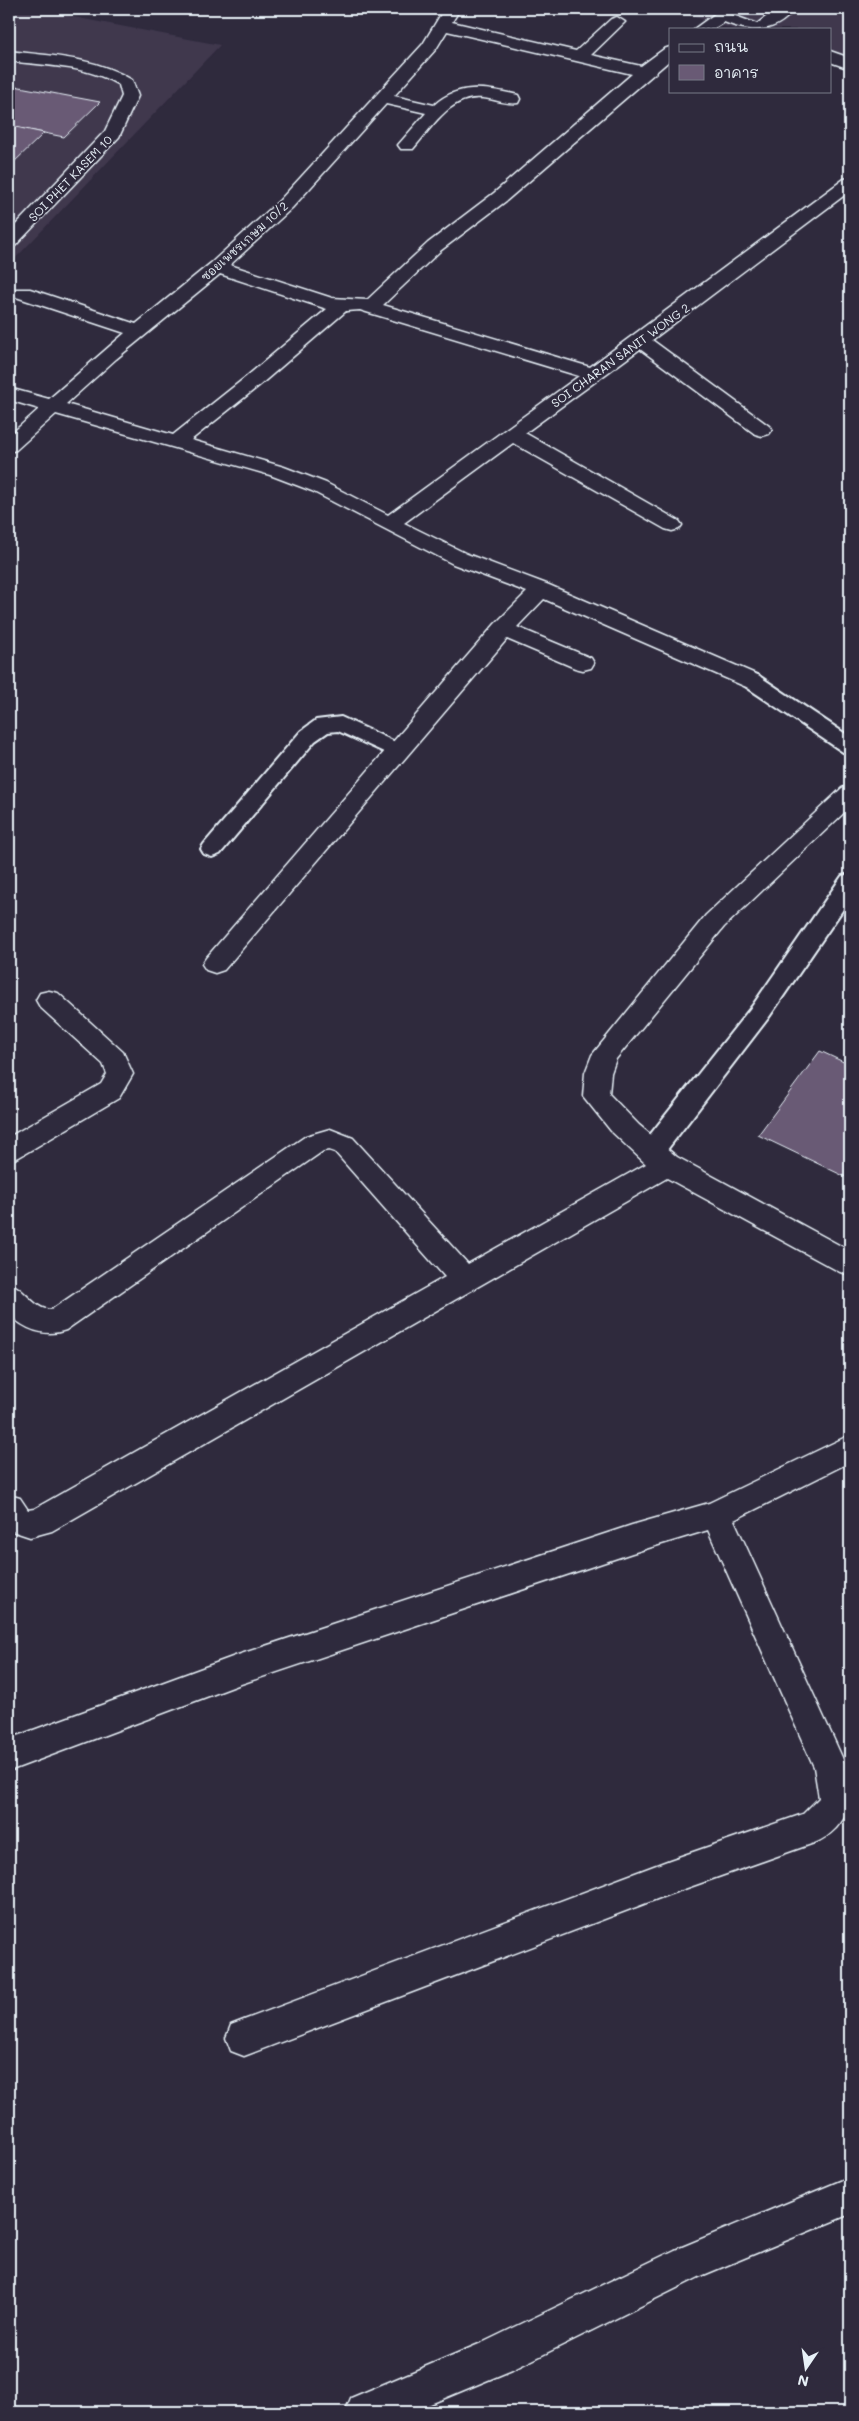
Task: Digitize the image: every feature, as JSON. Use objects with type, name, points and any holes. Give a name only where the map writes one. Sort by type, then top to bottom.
[{"type":"street","name":"ซอยเพชรเกษม 10/2","points":[[9,446],[51,406],[217,267],[286,204],[430,46],[452,9]]},
{"type":"street","points":[[759,28],[786,9]]},
{"type":"street","points":[[704,28],[722,16],[755,28]]},
{"type":"street","points":[[579,57],[617,22]]},
{"type":"street","points":[[443,25],[644,72]]},
{"type":"street","points":[[370,307],[434,247],[500,197],[644,72],[669,53]]},
{"type":"street","name":"SOI PHET KASEM 10","points":[[9,56],[93,68],[115,74],[126,83],[130,96],[124,114],[113,133],[9,242]]},
{"type":"street","points":[[832,57],[850,64]]},
{"type":"street","points":[[407,145],[438,111],[457,96],[469,93],[484,93],[512,99]]},
{"type":"street","points":[[382,98],[438,111]]},
{"type":"street","name":"SOI CHARAN SANIT WONG 2","points":[[389,524],[640,340],[850,182]]},
{"type":"street","points":[[217,267],[327,303],[342,306],[361,304],[594,374]]},
{"type":"street","points":[[23,293],[138,332]]},
{"type":"street","points":[[176,442],[253,381],[342,306]]},
{"type":"street","points":[[640,340],[762,430]]},
{"type":"street","points":[[9,394],[278,471],[319,487],[460,559],[541,590],[752,681]]},
{"type":"street","points":[[512,434],[672,525]]},
{"type":"street","points":[[216,964],[503,629],[541,590]]},
{"type":"street","points":[[503,629],[584,663]]},
{"type":"street","points":[[850,794],[715,921],[605,1054],[598,1073],[596,1096],[659,1158],[850,1264]]},
{"type":"street","points":[[9,1150],[110,1091],[120,1074],[114,1059],[49,1000]]},
{"type":"street","points":[[9,1295],[27,1314],[40,1322],[56,1322],[315,1143],[330,1138],[344,1145],[466,1281]]},
{"type":"street","points":[[9,1508],[14,1519],[23,1524],[41,1521],[466,1281],[659,1158]]},
{"type":"street","points":[[9,1755],[238,1670],[632,1539],[716,1514],[850,1448]]},
{"type":"street","points":[[244,2038],[670,1877],[814,1827],[836,1804],[830,1766],[716,1514]]},
{"type":"street","points":[[365,2412],[498,2356],[688,2263],[850,2195]]},
{"type":"lane","points":[[752,681],[850,747]]},
{"type":"lane","points":[[212,849],[308,736],[323,726],[341,724],[397,751]]},
{"type":"lane","points":[[659,1158],[850,882]]},
{"type":"shaded area","points":[[9,9],[31,9],[220,45],[9,265]]},
{"type":"shaded area","points":[[708,9],[850,9],[850,64],[832,59],[832,28],[730,28],[695,17]]},
{"type":"building","points":[[9,85],[100,102],[64,137],[9,126]]},
{"type":"building","points":[[11,126],[44,133],[10,166],[9,129]]},
{"type":"building","points":[[820,1051],[850,1065],[850,1179],[758,1135]]}]
